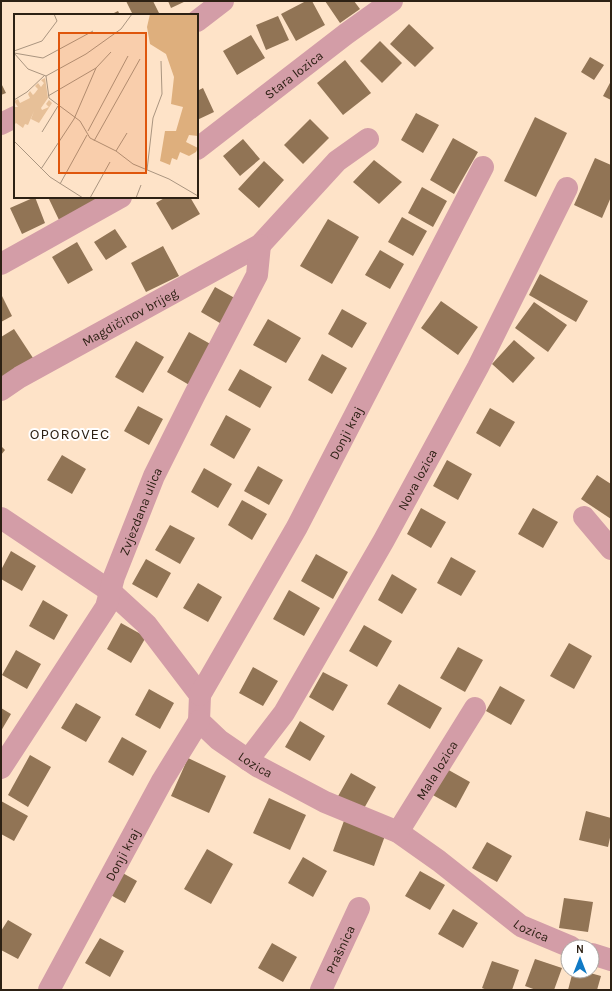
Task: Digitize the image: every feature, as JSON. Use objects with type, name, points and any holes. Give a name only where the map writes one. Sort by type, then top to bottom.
[{"type":"street","points":[[198,20],[224,1]]},
{"type":"street","name":"Stara lozica","points":[[198,148],[346,34],[392,1]]},
{"type":"street","points":[[1,124],[14,118]]},
{"type":"street","name":"Magdičinov brijeg","points":[[1,390],[20,377],[260,245],[337,161],[368,139]]},
{"type":"street","name":"Donji kraj","points":[[200,695],[297,527],[483,167]]},
{"type":"street","name":"Nova lozica","points":[[248,760],[284,713],[384,540],[478,367],[567,188]]},
{"type":"street","points":[[1,264],[120,198]]},
{"type":"street","name":"Zvjezdana ulica","points":[[1,768],[106,607],[114,577],[154,476],[257,275],[260,245]]},
{"type":"street","points":[[584,517],[611,549]]},
{"type":"street","points":[[1,518],[110,592],[146,624],[200,695],[199,721]]},
{"type":"street","name":"Mala lozica","points":[[398,832],[475,708]]},
{"type":"street","name":"Donji kraj","points":[[49,990],[162,781],[199,721]]},
{"type":"street","name":"Lozica","points":[[199,721],[219,740],[257,766],[324,802],[398,832],[438,861],[521,926],[560,942]]},
{"type":"street","name":"Prašnica","points":[[321,990],[359,908]]},
{"type":"street","points":[[600,957],[611,960]]},
{"type":"building","points":[[126,1],[153,1],[160,14],[132,14]]},
{"type":"building","points":[[168,1],[186,1],[171,8]]},
{"type":"building","points":[[306,1],[312,1],[325,25],[296,41],[281,14]]},
{"type":"building","points":[[325,1],[354,1],[360,9],[340,23]]},
{"type":"building","points":[[118,11],[120,14],[112,14]]},
{"type":"building","points":[[278,16],[289,40],[266,50],[256,25]]},
{"type":"building","points":[[409,24],[434,48],[415,67],[390,44]]},
{"type":"building","points":[[251,35],[265,58],[237,75],[223,51]]},
{"type":"building","points":[[380,41],[402,63],[382,83],[360,61]]},
{"type":"building","points":[[590,57],[604,65],[594,80],[581,72]]},
{"type":"building","points":[[345,60],[371,93],[343,115],[317,83]]},
{"type":"building","points":[[611,81],[611,100],[603,96]]},
{"type":"building","points":[[1,83],[6,93],[1,95]]},
{"type":"building","points":[[203,88],[214,112],[198,120],[198,90]]},
{"type":"building","points":[[416,113],[439,125],[423,153],[401,140]]},
{"type":"building","points":[[535,117],[567,133],[536,197],[504,181]]},
{"type":"building","points":[[310,119],[329,138],[303,164],[284,145]]},
{"type":"building","points":[[453,138],[478,152],[454,194],[430,180]]},
{"type":"building","points":[[243,139],[260,159],[240,176],[223,156]]},
{"type":"building","points":[[595,158],[611,165],[611,197],[602,218],[574,205]]},
{"type":"building","points":[[374,160],[402,182],[379,204],[353,182]]},
{"type":"building","points":[[264,161],[284,180],[259,208],[238,189]]},
{"type":"building","points":[[422,187],[447,201],[433,227],[408,213]]},
{"type":"building","points":[[35,198],[45,223],[22,234],[10,208]]},
{"type":"building","points":[[48,198],[103,198],[59,220]]},
{"type":"building","points":[[164,198],[191,198],[200,214],[172,230],[156,203]]},
{"type":"building","points":[[402,217],[427,231],[413,256],[388,242]]},
{"type":"building","points":[[328,219],[359,237],[332,284],[300,266]]},
{"type":"building","points":[[115,229],[127,247],[106,260],[94,242]]},
{"type":"building","points":[[77,242],[93,270],[68,284],[52,257]]},
{"type":"building","points":[[163,246],[179,276],[146,292],[131,263]]},
{"type":"building","points":[[380,250],[404,264],[390,289],[365,275]]},
{"type":"building","points":[[540,274],[588,301],[576,322],[529,295]]},
{"type":"building","points":[[215,287],[240,301],[225,326],[201,312]]},
{"type":"building","points":[[1,294],[12,316],[1,322]]},
{"type":"building","points":[[441,301],[478,327],[458,355],[421,328]]},
{"type":"building","points":[[534,302],[567,325],[548,352],[515,328]]},
{"type":"building","points":[[342,309],[367,323],[352,348],[328,334]]},
{"type":"building","points":[[268,319],[301,338],[286,363],[253,345]]},
{"type":"building","points":[[14,329],[35,361],[1,383],[1,337]]},
{"type":"building","points":[[189,332],[214,346],[191,386],[167,372]]},
{"type":"building","points":[[514,340],[535,358],[513,383],[492,364]]},
{"type":"building","points":[[136,341],[164,357],[143,393],[115,377]]},
{"type":"building","points":[[322,354],[347,368],[332,394],[308,380]]},
{"type":"building","points":[[240,369],[272,387],[260,408],[228,390]]},
{"type":"building","points":[[138,406],[163,419],[149,445],[124,431]]},
{"type":"building","points":[[490,408],[515,422],[500,447],[476,433]]},
{"type":"building","points":[[226,415],[251,429],[234,459],[210,445]]},
{"type":"building","points":[[1,446],[5,450],[1,455]]},
{"type":"building","points":[[62,455],[86,469],[72,494],[47,480]]},
{"type":"building","points":[[447,460],[472,474],[458,500],[433,486]]},
{"type":"building","points":[[258,466],[283,480],[269,505],[244,491]]},
{"type":"building","points":[[204,468],[232,484],[218,508],[191,492]]},
{"type":"building","points":[[597,475],[611,484],[611,519],[581,499]]},
{"type":"building","points":[[242,500],[267,514],[252,540],[228,525]]},
{"type":"building","points":[[421,508],[446,522],[431,548],[407,534]]},
{"type":"building","points":[[533,508],[558,522],[543,548],[518,534]]},
{"type":"building","points":[[170,525],[195,538],[180,564],[155,550]]},
{"type":"building","points":[[11,551],[36,566],[22,591],[1,579],[1,570]]},
{"type":"building","points":[[316,554],[348,572],[333,599],[301,581]]},
{"type":"building","points":[[451,557],[476,571],[461,596],[437,583]]},
{"type":"building","points":[[146,559],[171,573],[157,598],[132,584]]},
{"type":"building","points":[[392,574],[417,589],[402,614],[378,600]]},
{"type":"building","points":[[198,583],[222,597],[208,622],[183,608]]},
{"type":"building","points":[[289,590],[320,608],[304,636],[273,619]]},
{"type":"building","points":[[43,600],[68,615],[54,640],[29,626]]},
{"type":"building","points":[[121,623],[146,637],[131,663],[107,649]]},
{"type":"building","points":[[364,625],[392,641],[377,667],[349,651]]},
{"type":"building","points":[[569,643],[592,656],[574,689],[550,676]]},
{"type":"building","points":[[458,647],[483,660],[465,692],[440,678]]},
{"type":"building","points":[[16,650],[41,664],[27,689],[2,675]]},
{"type":"building","points":[[253,667],[278,681],[263,706],[239,693]]},
{"type":"building","points":[[323,672],[348,685],[333,711],[309,697]]},
{"type":"building","points":[[399,684],[442,708],[430,729],[387,704]]},
{"type":"building","points":[[500,686],[525,700],[511,725],[486,711]]},
{"type":"building","points":[[149,689],[174,703],[160,729],[135,715]]},
{"type":"building","points":[[76,703],[101,717],[86,742],[61,728]]},
{"type":"building","points":[[1,708],[11,714],[1,731]]},
{"type":"building","points":[[300,721],[325,736],[310,761],[285,747]]},
{"type":"building","points":[[122,737],[147,751],[133,776],[108,762]]},
{"type":"building","points":[[30,755],[51,767],[28,807],[8,795]]},
{"type":"building","points":[[188,758],[226,776],[209,813],[171,796]]},
{"type":"building","points":[[445,768],[470,782],[456,808],[431,794]]},
{"type":"building","points":[[351,773],[376,787],[362,812],[337,798]]},
{"type":"building","points":[[269,798],[306,815],[290,850],[253,833]]},
{"type":"building","points":[[1,801],[28,816],[14,841],[1,834]]},
{"type":"building","points":[[586,811],[611,818],[611,833],[608,847],[579,840]]},
{"type":"building","points":[[345,818],[386,833],[374,866],[333,851]]},
{"type":"building","points":[[487,842],[512,856],[497,882],[472,868]]},
{"type":"building","points":[[207,849],[233,864],[211,904],[184,889]]},
{"type":"building","points":[[303,857],[327,871],[313,897],[288,883]]},
{"type":"building","points":[[119,871],[137,881],[125,903],[107,893]]},
{"type":"building","points":[[420,871],[445,885],[430,910],[405,896]]},
{"type":"building","points":[[564,898],[593,902],[588,932],[559,928]]},
{"type":"building","points":[[453,909],[478,923],[463,948],[438,934]]},
{"type":"building","points":[[8,920],[32,934],[18,959],[1,950],[1,931]]},
{"type":"building","points":[[100,938],[124,951],[110,977],[85,963]]},
{"type":"building","points":[[272,943],[297,957],[283,982],[258,968]]},
{"type":"building","points":[[535,959],[560,967],[560,974],[554,990],[536,990],[525,986]]},
{"type":"building","points":[[492,961],[519,970],[512,990],[487,990],[482,988]]},
{"type":"building","points":[[601,976],[597,990],[568,990],[571,979],[600,979]]},
{"type":"district","name":"OPOROVEC","points":[[70,434]]}]
